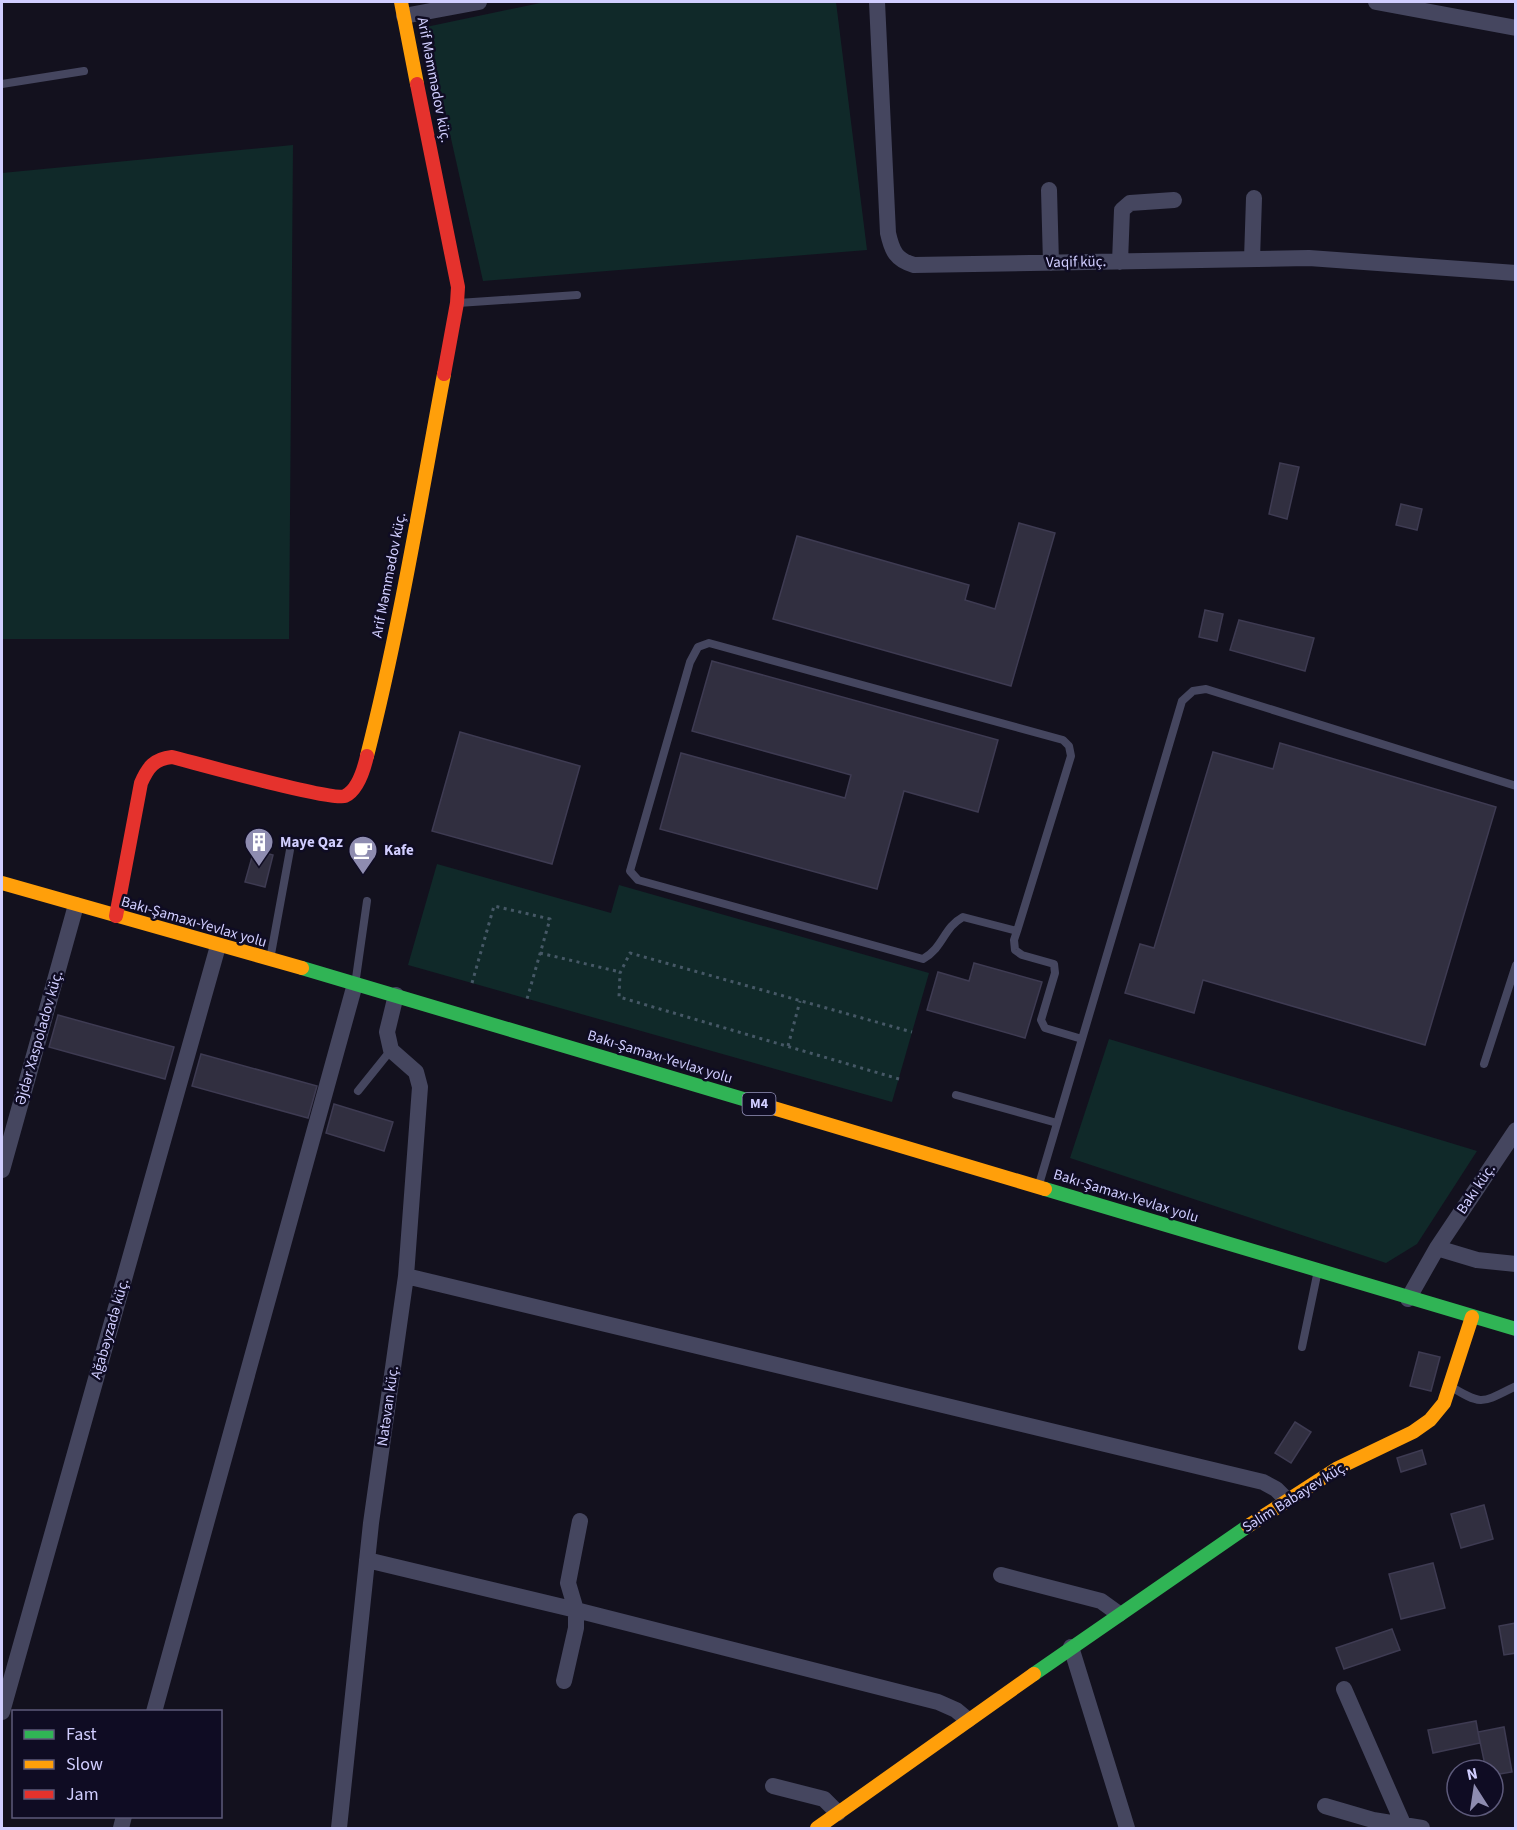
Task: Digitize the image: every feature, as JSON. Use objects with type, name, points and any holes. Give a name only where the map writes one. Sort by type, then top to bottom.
[{"type":"main road","name":"Arif Məmmədov küç.","points":[[116,916],[141,783],[149,765],[159,757],[172,757],[339,797],[347,795],[363,771],[380,705],[401,603],[458,303],[458,287],[403,9]]},
{"type":"main road","name":"Bakı-Şamaxı-Yevlax yolu","points":[[2,883],[396,995],[1408,1299],[1515,1329]]},
{"type":"main road","name":"Səlim Babayev küç.","points":[[817,1828],[1071,1647],[1287,1500],[1338,1468],[1413,1432],[1430,1420],[1444,1403],[1472,1317]]},
{"type":"street","points":[[403,9],[479,2]]},
{"type":"street","name":"Vaqif küç.","points":[[877,2],[888,233],[891,248],[903,262],[914,265],[1309,258],[1515,273]]},
{"type":"street","points":[[1376,2],[1515,28]]},
{"type":"street","points":[[1050,190],[1051,263]]},
{"type":"street","points":[[1252,259],[1254,198]]},
{"type":"street","points":[[1120,262],[1122,210],[1130,204],[1174,200]]},
{"type":"street","name":"Əjdər Xaspoladov küç.","points":[[2,1170],[76,905]]},
{"type":"street","name":"Ağabəyzadə küç.","points":[[2,1712],[218,946]]},
{"type":"street","points":[[155,1710],[355,984]]},
{"type":"street","points":[[390,1050],[387,1032],[396,995]]},
{"type":"street","name":"Natəvan küç.","points":[[339,1828],[368,1560],[406,1276],[420,1087],[416,1072],[390,1050]]},
{"type":"street","name":"Bakı küç.","points":[[1408,1299],[1437,1248],[1515,1130]]},
{"type":"street","points":[[1437,1248],[1477,1260],[1515,1264]]},
{"type":"street","points":[[406,1276],[1263,1482],[1276,1489],[1287,1500]]},
{"type":"street","points":[[564,1681],[576,1628],[576,1610],[568,1582],[580,1521]]},
{"type":"street","points":[[368,1560],[938,1702],[956,1710],[968,1720]]},
{"type":"street","points":[[1000,1575],[1101,1601],[1119,1614]]},
{"type":"street","points":[[1071,1647],[1126,1828]]},
{"type":"street","points":[[1344,1689],[1404,1826]]},
{"type":"street","points":[[773,1786],[824,1799],[838,1813]]},
{"type":"street","points":[[1325,1806],[1373,1820],[1422,1828]]},
{"type":"lane","points":[[2,84],[84,71]]},
{"type":"lane","points":[[458,303],[577,295]]},
{"type":"lane","points":[[1017,931],[963,917],[953,923],[934,952],[923,959],[638,880],[630,871],[690,662],[698,647],[709,643],[1063,740],[1069,746],[1071,756],[1017,931],[1014,940],[1015,950],[1022,955],[1054,964],[1055,973],[1041,1020],[1045,1028],[1082,1040]]},
{"type":"lane","points":[[1038,1187],[1182,701],[1193,691],[1206,689],[1515,786]]},
{"type":"lane","points":[[270,961],[290,850]]},
{"type":"lane","points":[[355,984],[367,901]]},
{"type":"lane","points":[[1484,1064],[1515,965]]},
{"type":"lane","points":[[358,1091],[390,1050]]},
{"type":"lane","points":[[956,1095],[1057,1124]]},
{"type":"lane","points":[[1302,1347],[1317,1271]]},
{"type":"lane","points":[[1449,1386],[1472,1400],[1479,1401],[1490,1400],[1515,1386]]},
{"type":"path","points":[[472,983],[494,906],[550,919],[527,999]]},
{"type":"path","points":[[540,953],[620,973]]},
{"type":"path","points":[[899,1079],[619,997],[620,973],[630,954],[912,1032]]},
{"type":"path","points":[[788,1046],[800,1001]]},
{"type":"green space","points":[[545,2],[836,2],[867,250],[483,281],[426,27]]},
{"type":"green space","points":[[293,145],[289,639],[2,639],[2,173]]},
{"type":"green space","points":[[437,864],[611,913],[619,885],[929,973],[892,1102],[408,965]]},
{"type":"green space","points":[[1109,1039],[1477,1151],[1417,1244],[1386,1263],[1070,1158]]},
{"type":"building","points":[[1280,463],[1299,467],[1287,519],[1269,514]]},
{"type":"building","points":[[1401,504],[1422,509],[1417,530],[1396,525]]},
{"type":"building","points":[[1019,523],[1055,533],[1011,686],[773,619],[797,536],[969,585],[965,600],[995,609]]},
{"type":"building","points":[[1205,610],[1223,614],[1217,641],[1199,637]]},
{"type":"building","points":[[1239,620],[1314,638],[1305,671],[1230,650]]},
{"type":"building","points":[[712,661],[998,740],[978,812],[904,791],[877,889],[660,829],[681,753],[845,798],[851,775],[692,731]]},
{"type":"building","points":[[460,732],[580,766],[552,864],[432,831]]},
{"type":"building","points":[[1280,743],[1496,807],[1425,1045],[1203,980],[1194,1013],[1125,993],[1140,944],[1154,948],[1213,752],[1273,769]]},
{"type":"building","name":"Maye Qaz","points":[[254,850],[273,855],[265,887],[245,882]]},
{"type":"building","points":[[974,963],[1042,982],[1025,1038],[927,1010],[938,972],[969,981]]},
{"type":"building","points":[[58,1015],[174,1047],[165,1079],[49,1047]]},
{"type":"building","points":[[201,1054],[317,1086],[308,1118],[192,1086]]},
{"type":"building","points":[[334,1104],[393,1122],[384,1151],[326,1133]]},
{"type":"building","points":[[1419,1352],[1440,1357],[1431,1391],[1410,1386]]},
{"type":"building","points":[[1295,1422],[1311,1432],[1291,1463],[1275,1453]]},
{"type":"building","points":[[1422,1450],[1426,1464],[1401,1472],[1397,1458]]},
{"type":"building","points":[[1484,1505],[1493,1539],[1461,1548],[1451,1514]]},
{"type":"building","points":[[1433,1563],[1445,1608],[1401,1619],[1389,1574]]},
{"type":"building","points":[[1516,1623],[1516,1653],[1504,1655],[1499,1626]]},
{"type":"building","points":[[1392,1629],[1400,1650],[1344,1669],[1336,1648]]},
{"type":"building","points":[[1476,1721],[1480,1743],[1433,1753],[1428,1730]]},
{"type":"building","points":[[1504,1727],[1512,1772],[1505,1773],[1505,1758],[1483,1758],[1478,1732]]},
{"type":"traffic: fast","points":[[302,968],[760,1104]]},
{"type":"traffic: fast","points":[[1045,1189],[1516,1329]]},
{"type":"traffic: fast","points":[[1034,1674],[1248,1526]]},
{"type":"traffic: slow","points":[[401,2],[417,84]]},
{"type":"traffic: slow","points":[[367,756],[399,614],[444,374]]},
{"type":"traffic: slow","points":[[2,883],[302,968]]},
{"type":"traffic: slow","points":[[760,1104],[1045,1189]]},
{"type":"traffic: slow","points":[[1248,1526],[1338,1468],[1413,1432],[1430,1420],[1444,1403],[1472,1317]]},
{"type":"traffic: slow","points":[[817,1828],[1034,1674]]},
{"type":"traffic: jam","points":[[417,84],[458,287],[444,374]]},
{"type":"traffic: jam","points":[[116,916],[141,783],[146,772],[156,762],[172,757],[315,793],[345,796],[357,784],[367,756]]},
{"type":"place","name":"Maye Qaz","points":[[259,868]]},
{"type":"place","name":"Kafe","points":[[363,876]]}]
